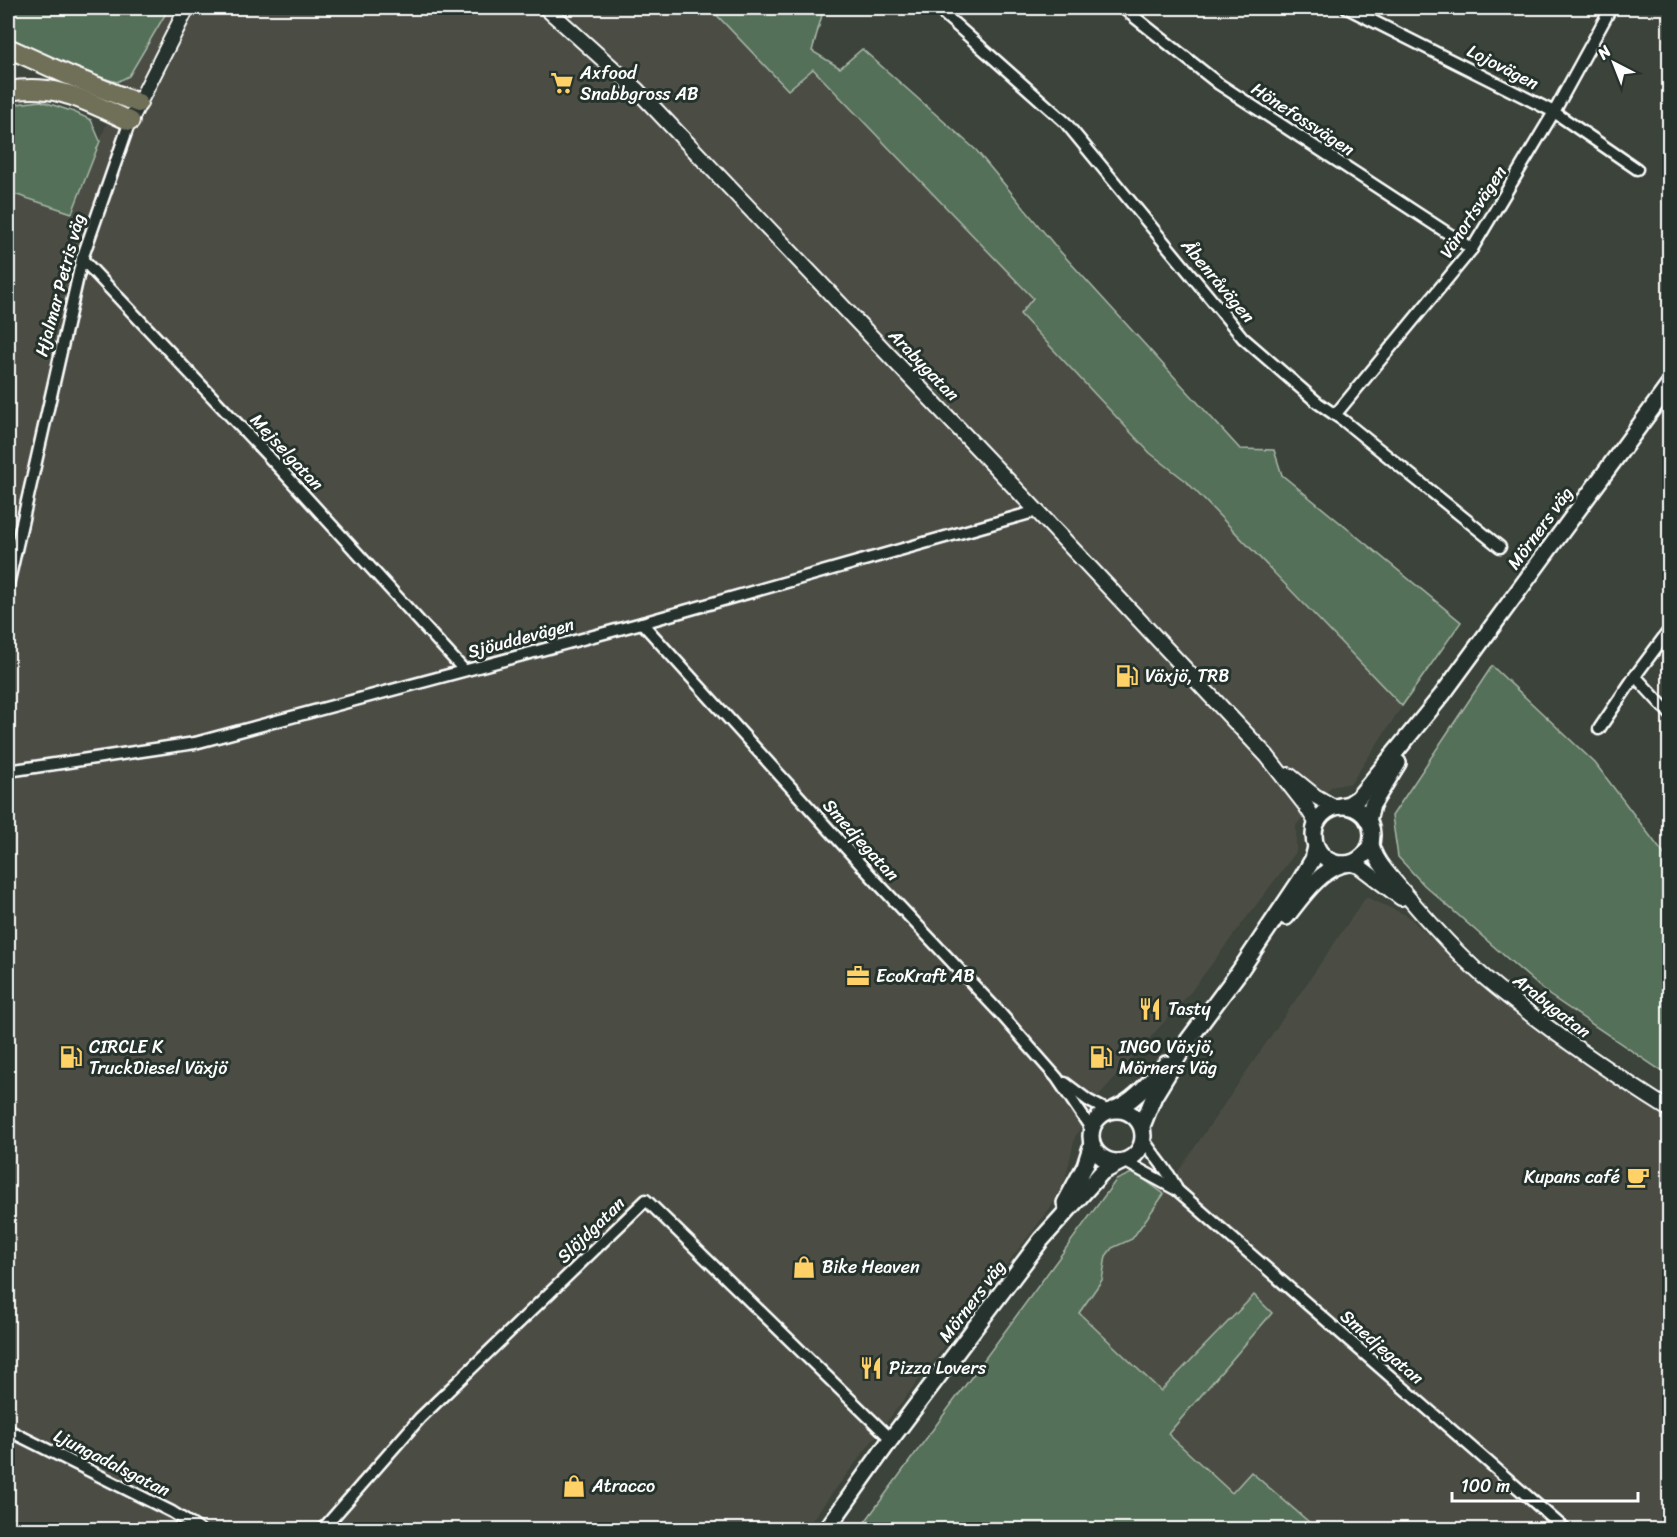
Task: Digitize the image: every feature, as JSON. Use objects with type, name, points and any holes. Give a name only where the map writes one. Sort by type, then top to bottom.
[{"type":"highway","points":[[8,48],[138,103]]},
{"type":"highway","points":[[8,91],[34,88],[57,90],[130,121]]},
{"type":"main road","name":"Mörners väg","points":[[1337,807],[1354,802],[1364,792],[1442,695],[1670,384]]},
{"type":"main road","name":"Mörners väg","points":[[1368,821],[1372,805],[1442,695]]},
{"type":"main road","points":[[1187,1042],[1137,1095],[1126,1104],[1097,1118],[1092,1137],[1101,1156],[1107,1160],[1123,1161],[1137,1153],[1154,1096],[1187,1042],[1239,972],[1308,868],[1316,847],[1314,834],[1316,822],[1323,814],[1337,807],[1351,807],[1360,812],[1368,821],[1371,831],[1371,841],[1362,856],[1346,864],[1330,868],[1322,875],[1239,972]]},
{"type":"main road","points":[[1316,847],[1324,857],[1332,862],[1346,864]]},
{"type":"main road","points":[[1111,1110],[1132,1113],[1143,1133]]},
{"type":"main road","name":"Mörners väg","points":[[1041,1240],[1080,1176],[1092,1137]]},
{"type":"main road","name":"Mörners väg","points":[[826,1530],[891,1439],[1041,1240],[1102,1172],[1123,1161]]},
{"type":"street","name":"Hjalmar Petris väg","points":[[8,585],[82,260],[130,121],[187,8]]},
{"type":"street","name":"Arabygatan","points":[[546,8],[637,90],[1037,511],[1267,756],[1316,822]]},
{"type":"street","name":"Åbenråvägen","points":[[937,8],[1065,122],[1243,338],[1318,403],[1500,548]]},
{"type":"street","name":"Hönefossvägen","points":[[1123,8],[1219,84],[1472,249]]},
{"type":"street","name":"Lojovägen","points":[[1347,8],[1554,112],[1637,169]]},
{"type":"street","name":"Vänortsvägen","points":[[1335,415],[1472,249],[1554,112],[1611,8]]},
{"type":"street","name":"Mejselgatan","points":[[82,260],[285,474],[464,670]]},
{"type":"street","name":"Sjöuddevägen","points":[[8,771],[195,743],[642,623],[1037,511]]},
{"type":"street","name":"Smedjegatan","points":[[642,623],[1057,1078],[1092,1137]]},
{"type":"street","points":[[1599,729],[1670,629]]},
{"type":"street","points":[[1635,676],[1670,714]]},
{"type":"street","name":"Arabygatan","points":[[1267,756],[1315,796],[1337,807]]},
{"type":"street","name":"Arabygatan","points":[[1371,841],[1372,850],[1380,863],[1424,916],[1482,976],[1590,1059],[1670,1110]]},
{"type":"street","name":"Arabygatan","points":[[1346,864],[1359,866],[1367,871],[1424,916]]},
{"type":"street","name":"Smedjegatan","points":[[1057,1078],[1089,1101],[1111,1110]]},
{"type":"street","name":"Smedjegatan","points":[[1143,1133],[1157,1160],[1173,1179],[1177,1190]]},
{"type":"street","name":"Smedjegatan","points":[[1123,1161],[1177,1190],[1566,1530]]},
{"type":"street","name":"Slöjdgatan","points":[[322,1530],[420,1418],[646,1200],[891,1439]]},
{"type":"street","name":"Ljungadalsgatan","points":[[8,1430],[172,1512],[200,1530]]},
{"type":"shaded area","points":[[10,8],[710,8],[788,90],[812,69],[1034,299],[1020,314],[1150,453],[1186,481],[1402,706],[1351,783],[1331,787],[1296,825],[1296,852],[1189,994],[1100,1094],[1075,1137],[1062,1192],[805,1529],[8,1530],[8,192],[73,212],[127,70]]},
{"type":"shaded area","points":[[1366,897],[1408,916],[1473,979],[1579,1058],[1669,1117],[1669,1529],[1317,1529],[1251,1472],[1233,1493],[1168,1434],[1272,1313],[1254,1295],[1160,1391],[1079,1313],[1102,1280],[1106,1256],[1112,1248],[1132,1239]]},
{"type":"green space","points":[[8,8],[169,8],[129,76],[117,82],[95,76],[8,37]]},
{"type":"green space","points":[[710,8],[824,8],[812,51],[840,68],[862,49],[976,150],[1057,248],[1240,449],[1274,450],[1282,475],[1461,622],[1402,706],[1186,481],[1150,453],[1020,314],[1033,298],[813,69],[788,90]]},
{"type":"green space","points":[[41,101],[91,120],[100,141],[72,213],[8,192],[8,105]]},
{"type":"green space","points":[[1492,666],[1595,763],[1669,861],[1669,1076],[1549,995],[1424,885],[1398,857],[1392,816]]},
{"type":"green space","points":[[1134,1172],[1164,1194],[1132,1239],[1112,1248],[1106,1256],[1102,1280],[1079,1313],[1161,1391],[1254,1295],[1272,1313],[1168,1434],[1232,1493],[1251,1472],[1317,1529],[859,1530],[1116,1180]]},
{"type":"place","name":"Axfood Snabbgross AB","points":[[562,83]]},
{"type":"place","name":"Växjö, TRB","points":[[1127,676]]},
{"type":"place","name":"EcoKraft AB","points":[[858,976]]},
{"type":"place","name":"Tasty","points":[[1150,1009]]},
{"type":"place","name":"CIRCLE K TruckDiesel Växjö","points":[[71,1057]]},
{"type":"place","name":"INGO Växjö, Mörners Väg","points":[[1101,1057]]},
{"type":"place","name":"Kupans café","points":[[1638,1177]]},
{"type":"place","name":"Bike Heaven","points":[[804,1267]]},
{"type":"place","name":"Pizza Lovers","points":[[871,1368]]},
{"type":"place","name":"Atracco","points":[[574,1486]]}]
